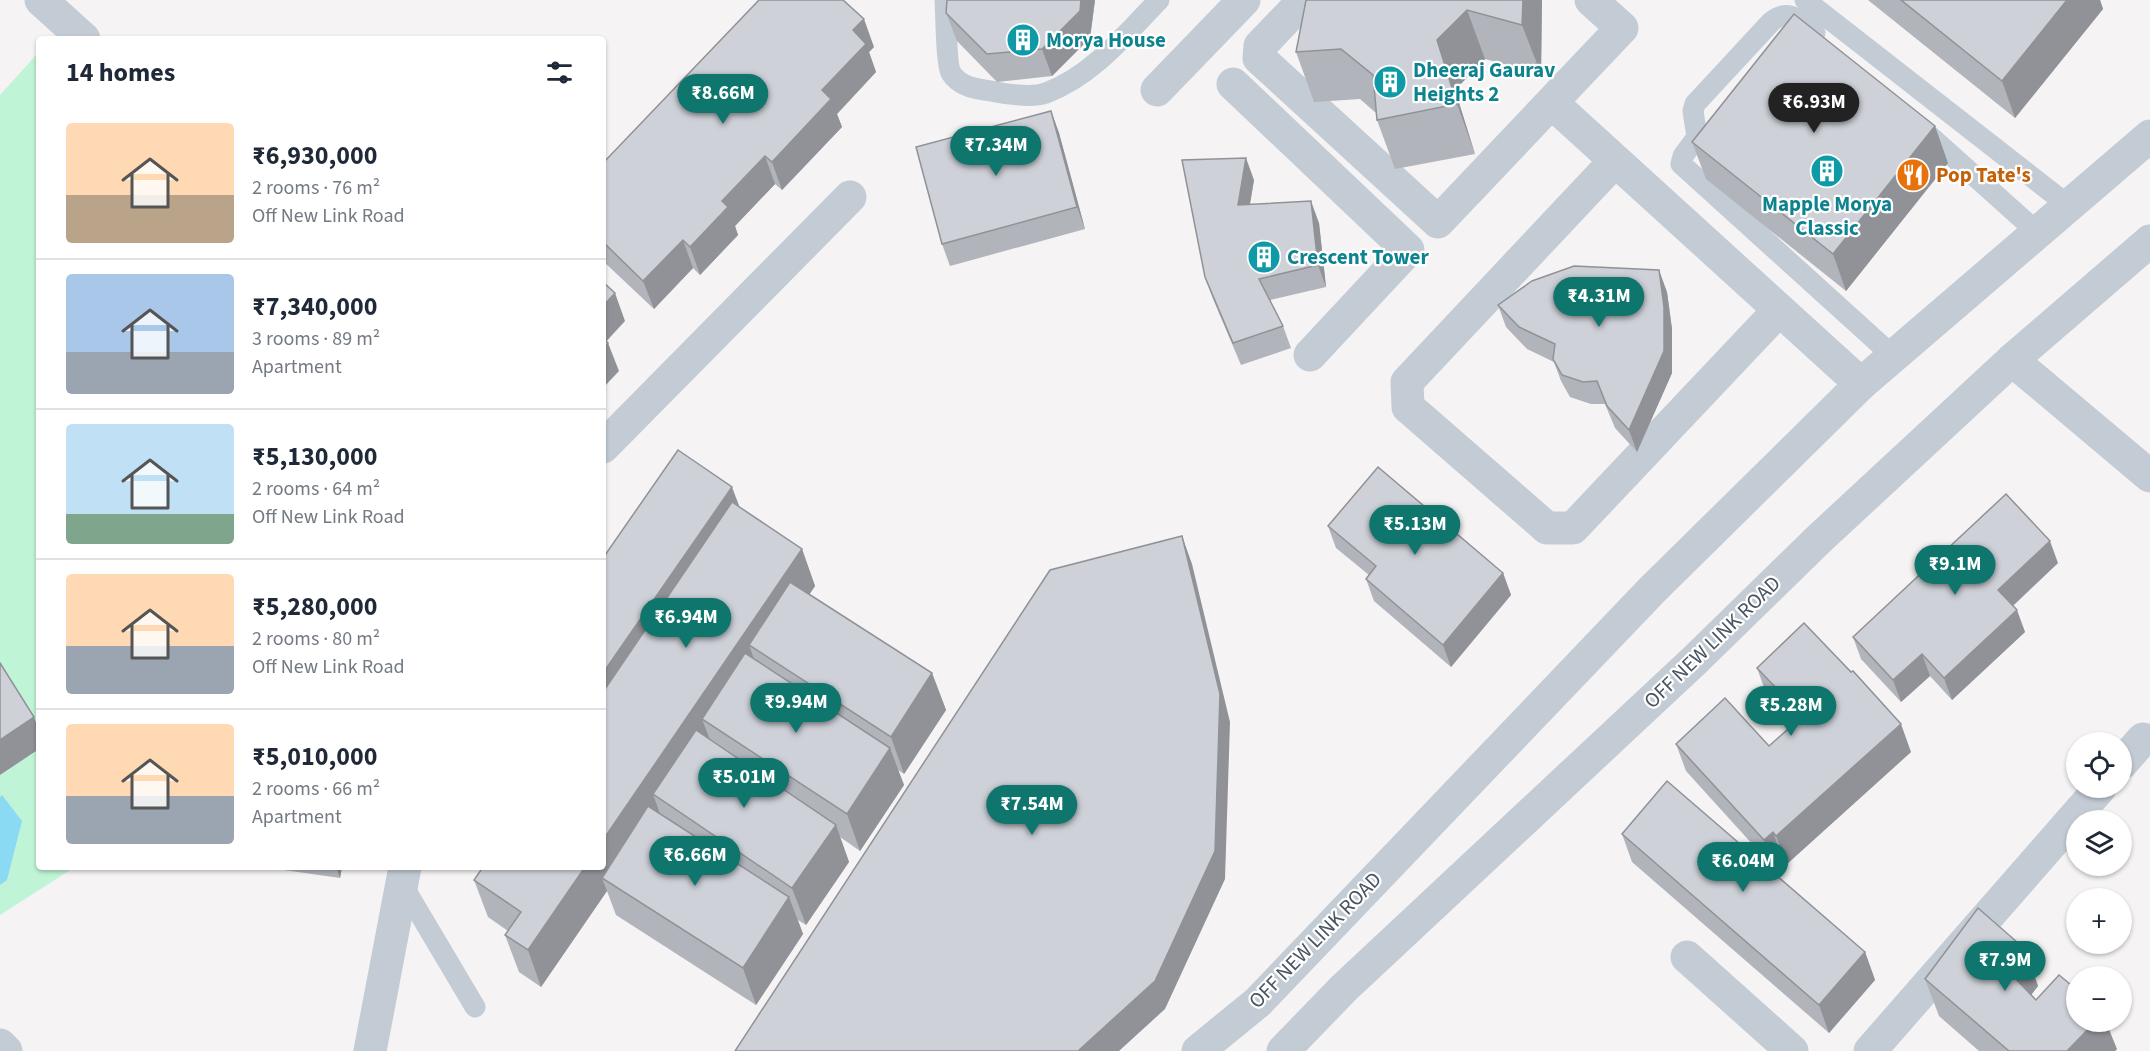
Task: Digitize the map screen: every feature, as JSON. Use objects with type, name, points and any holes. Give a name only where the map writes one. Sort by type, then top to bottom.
[{"type":"street","points":[[41,0],[81,36]]},
{"type":"street","points":[[1157,90],[1244,0]]},
{"type":"street","points":[[1304,0],[1260,46],[1258,58],[1438,222]]},
{"type":"street","points":[[1310,355],[1408,250],[1438,222],[1623,28],[1591,0]]},
{"type":"street","points":[[1233,84],[1408,250]]},
{"type":"street","points":[[1552,103],[1614,162],[1861,384]]},
{"type":"street","name":"OFF NEW LINK ROAD","points":[[1198,1051],[1258,1002],[1652,590],[1861,384],[2150,136]]},
{"type":"street","points":[[1614,162],[1407,382],[1408,407],[1547,528],[1573,528],[1779,310]]},
{"type":"street","points":[[606,444],[850,197]]},
{"type":"street","name":"OFF NEW LINK ROAD","points":[[1283,1051],[1344,988],[1695,660],[1818,539],[2012,360],[2150,241]]},
{"type":"street","points":[[2012,360],[2150,476]]},
{"type":"street","points":[[2132,752],[2143,739]]},
{"type":"street","points":[[1870,1051],[2091,798]]},
{"type":"street","points":[[370,1051],[403,875]]},
{"type":"street","points":[[1687,957],[1792,1051]]},
{"type":"street","points":[[0,1045],[6,1051]]},
{"type":"lane","points":[[945,0],[950,71],[959,82],[972,88],[1009,94],[1044,93],[1078,75],[1104,55],[1159,0]]},
{"type":"lane","points":[[1804,0],[2068,206]]},
{"type":"lane","points":[[1828,45],[1802,22],[1788,15],[1779,15],[1695,104],[1693,111],[1697,137],[1683,156],[1681,164],[1893,356]]},
{"type":"lane","points":[[1906,115],[2038,233]]},
{"type":"lane","points":[[403,875],[475,1006]]},
{"type":"green space","points":[[36,55],[36,870],[70,870],[0,915],[0,95]]},
{"type":"water","points":[[2,795],[22,821],[7,880],[0,885],[0,797]]},
{"type":"building","points":[[759,0],[843,0],[864,19],[853,30],[866,44],[822,90],[831,99],[772,162],[765,156],[722,201],[728,207],[690,247],[683,240],[643,281],[606,245],[606,160]]},
{"type":"building","points":[[947,0],[1081,0],[1080,11],[1042,49],[987,54],[946,13]]},
{"type":"building","points":[[1306,0],[1523,0],[1522,25],[1467,10],[1437,40],[1457,104],[1377,120],[1373,75],[1341,49],[1296,52]]},
{"type":"building","points":[[1901,0],[2067,0],[2002,81]]},
{"type":"building","name":"Mapple Morya Classic","points":[[1794,14],[1935,126],[1833,254],[1692,142]]},
{"type":"building","points":[[1051,111],[1077,207],[942,244],[916,147]]},
{"type":"building","name":"Crescent Tower","points":[[1246,158],[1238,205],[1311,201],[1318,265],[1259,279],[1283,326],[1233,343],[1205,277],[1182,160]]},
{"type":"building","points":[[1574,266],[1659,270],[1664,307],[1664,351],[1629,430],[1607,406],[1597,381],[1583,382],[1562,375],[1553,359],[1555,344],[1519,327],[1498,305],[1532,281]]},
{"type":"building","points":[[606,285],[615,293],[606,303]]},
{"type":"building","points":[[678,450],[732,487],[606,669],[606,554]]},
{"type":"building","points":[[1378,467],[1503,573],[1443,645],[1366,579],[1376,566],[1328,526]]},
{"type":"building","points":[[2006,494],[2050,541],[1998,590],[2017,610],[1944,678],[1922,654],[1893,680],[1853,637]]},
{"type":"building","points":[[732,502],[802,549],[606,836],[606,688]]},
{"type":"building","points":[[1182,536],[1220,694],[1215,851],[1155,981],[1078,1051],[735,1051],[1050,570]]},
{"type":"building","points":[[790,582],[932,673],[891,737],[749,645]]},
{"type":"building","points":[[1804,623],[1851,672],[1853,671],[1901,724],[1776,836],[1773,832],[1764,840],[1676,744],[1725,698],[1769,746],[1803,716],[1757,668]]},
{"type":"building","points":[[745,653],[890,748],[847,814],[702,719]]},
{"type":"building","points":[[0,663],[34,717],[0,740]]},
{"type":"building","points":[[696,730],[836,825],[792,888],[653,794]]},
{"type":"building","points":[[1667,781],[1865,952],[1819,1005],[1622,834]]},
{"type":"building","points":[[648,806],[789,897],[743,968],[602,878]]},
{"type":"building","points":[[481,870],[583,870],[528,950],[505,935],[521,912],[474,880]]},
{"type":"building","points":[[1978,908],[2025,949],[2008,971],[2036,1000],[2059,975],[2066,981],[2066,1032],[2085,1032],[2067,1051],[2009,1051],[1925,979]]},
{"type":"place","name":"Morya House","points":[[1023,40]]},
{"type":"place","name":"Dheeraj Gaurav Heights 2","points":[[1390,82]]},
{"type":"place","name":"Mapple Morya Classic","points":[[1827,171]]},
{"type":"place","name":"Pop Tate's","points":[[1913,175]]},
{"type":"place","name":"Crescent Tower","points":[[1264,257]]}]
